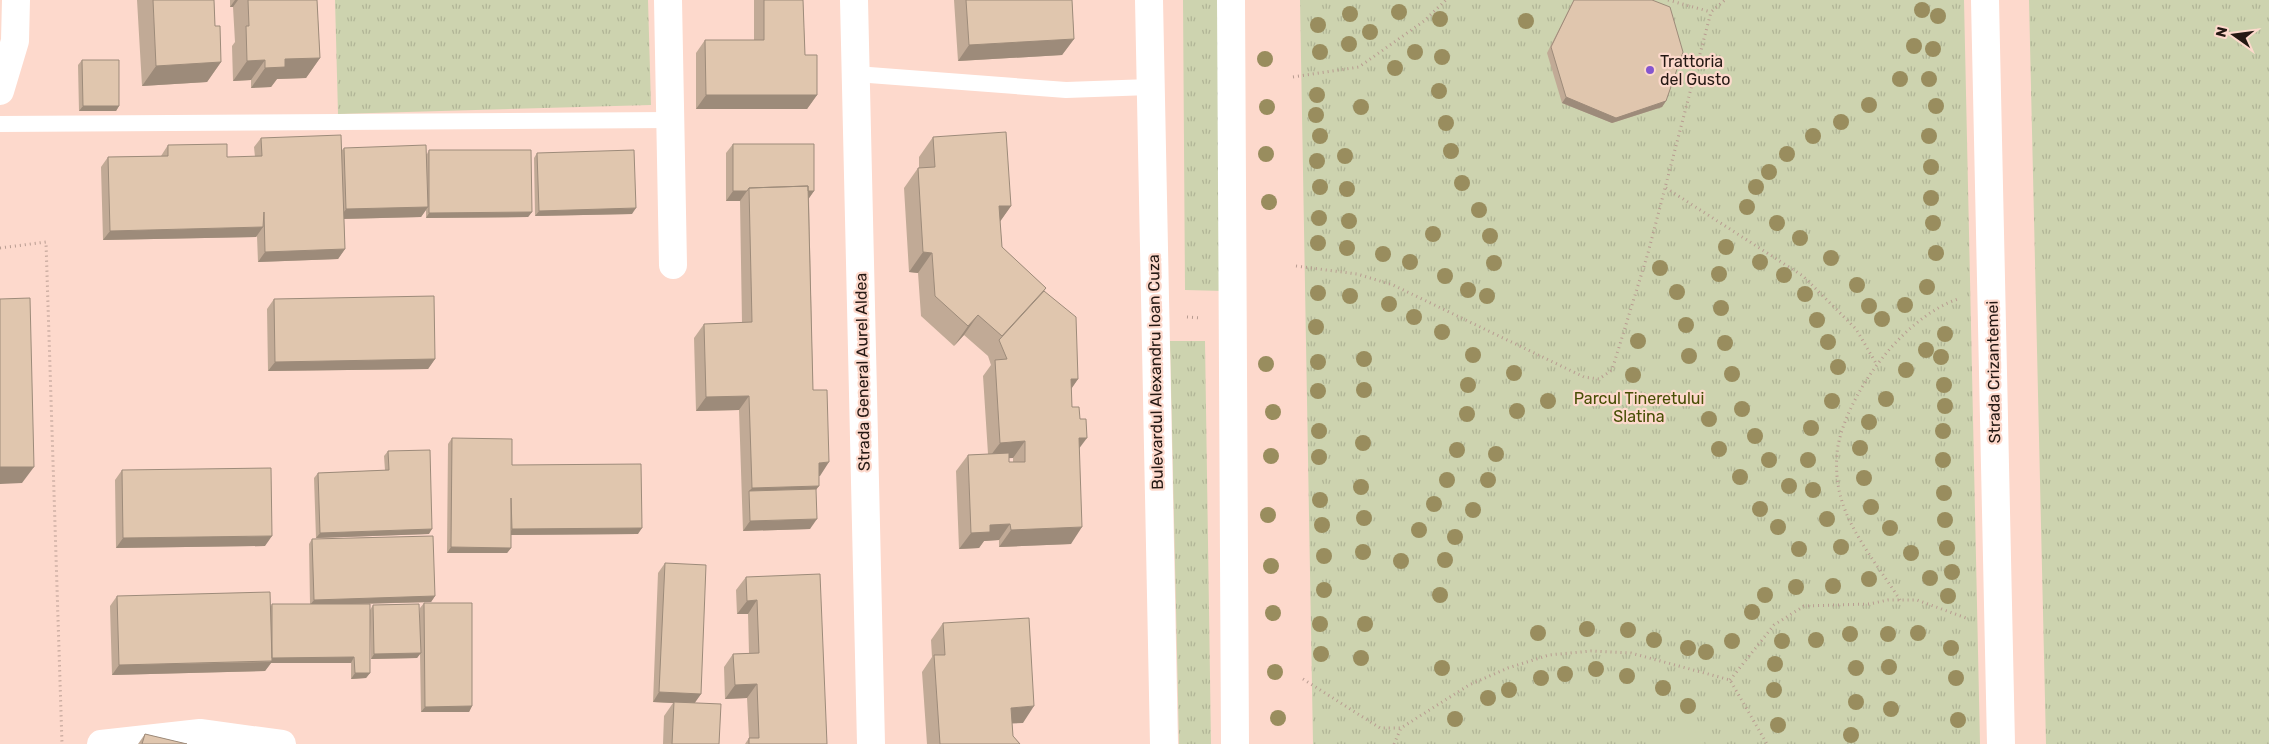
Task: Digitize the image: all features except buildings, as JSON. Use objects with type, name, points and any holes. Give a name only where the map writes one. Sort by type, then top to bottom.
[{"type":"street","points":[[0,91],[15,41],[16,0]]},
{"type":"street","points":[[668,0],[672,120],[673,265]]},
{"type":"street","name":"Strada General Aurel Aldea","points":[[854,0],[870,744]]},
{"type":"street","name":"Bulevardul Alexandru Ioan Cuza","points":[[1149,0],[1164,744]]},
{"type":"street","points":[[1231,0],[1235,744]]},
{"type":"street","name":"Strada Crizantemei","points":[[1985,0],[2000,744]]},
{"type":"street","points":[[101,744],[200,732],[282,744]]},
{"type":"lane","points":[[856,74],[1066,90],[1150,87]]},
{"type":"lane","points":[[0,124],[672,120]]},
{"type":"path","points":[[1293,77],[1359,67],[1424,21],[1446,0]]},
{"type":"path","points":[[1668,0],[1711,12]]},
{"type":"path","points":[[1296,266],[1358,274],[1393,285],[1584,377],[1599,380],[1612,370],[1666,188],[1711,12],[1725,0]]},
{"type":"path","points":[[1666,188],[1804,276],[1856,329],[1877,365]]},
{"type":"path","points":[[0,248],[46,242],[62,744]]},
{"type":"path","points":[[1900,600],[1857,533],[1841,498],[1837,470],[1839,442],[1849,413],[1877,365],[1918,321],[1944,304],[1991,288]]},
{"type":"path","points":[[1184,316],[1204,318]]},
{"type":"path","points":[[1730,680],[1774,625],[1804,606],[1869,604],[1888,600],[1917,600],[1998,631]]},
{"type":"path","points":[[1303,679],[1380,728],[1401,728],[1469,685],[1508,668],[1549,655],[1591,651],[1631,654],[1730,680],[1767,744]]},
{"type":"path","points":[[1394,744],[1401,728]]},
{"type":"green space","points":[[335,0],[648,0],[651,105],[338,114]]},
{"type":"green space","points":[[1183,0],[1221,0],[1224,291],[1185,290]]},
{"type":"green space","name":"Parcul Tineretului Slatina","points":[[1300,0],[1964,0],[1980,744],[1313,744]]},
{"type":"green space","points":[[2029,0],[2269,0],[2269,744],[2046,744]]},
{"type":"green space","points":[[1170,341],[1205,341],[1211,744],[1179,744]]},
{"type":"green space","points":[[1685,720],[1705,744],[1658,744]]},
{"type":"place","name":"Trattoria del Gusto","points":[[1650,70]]}]
